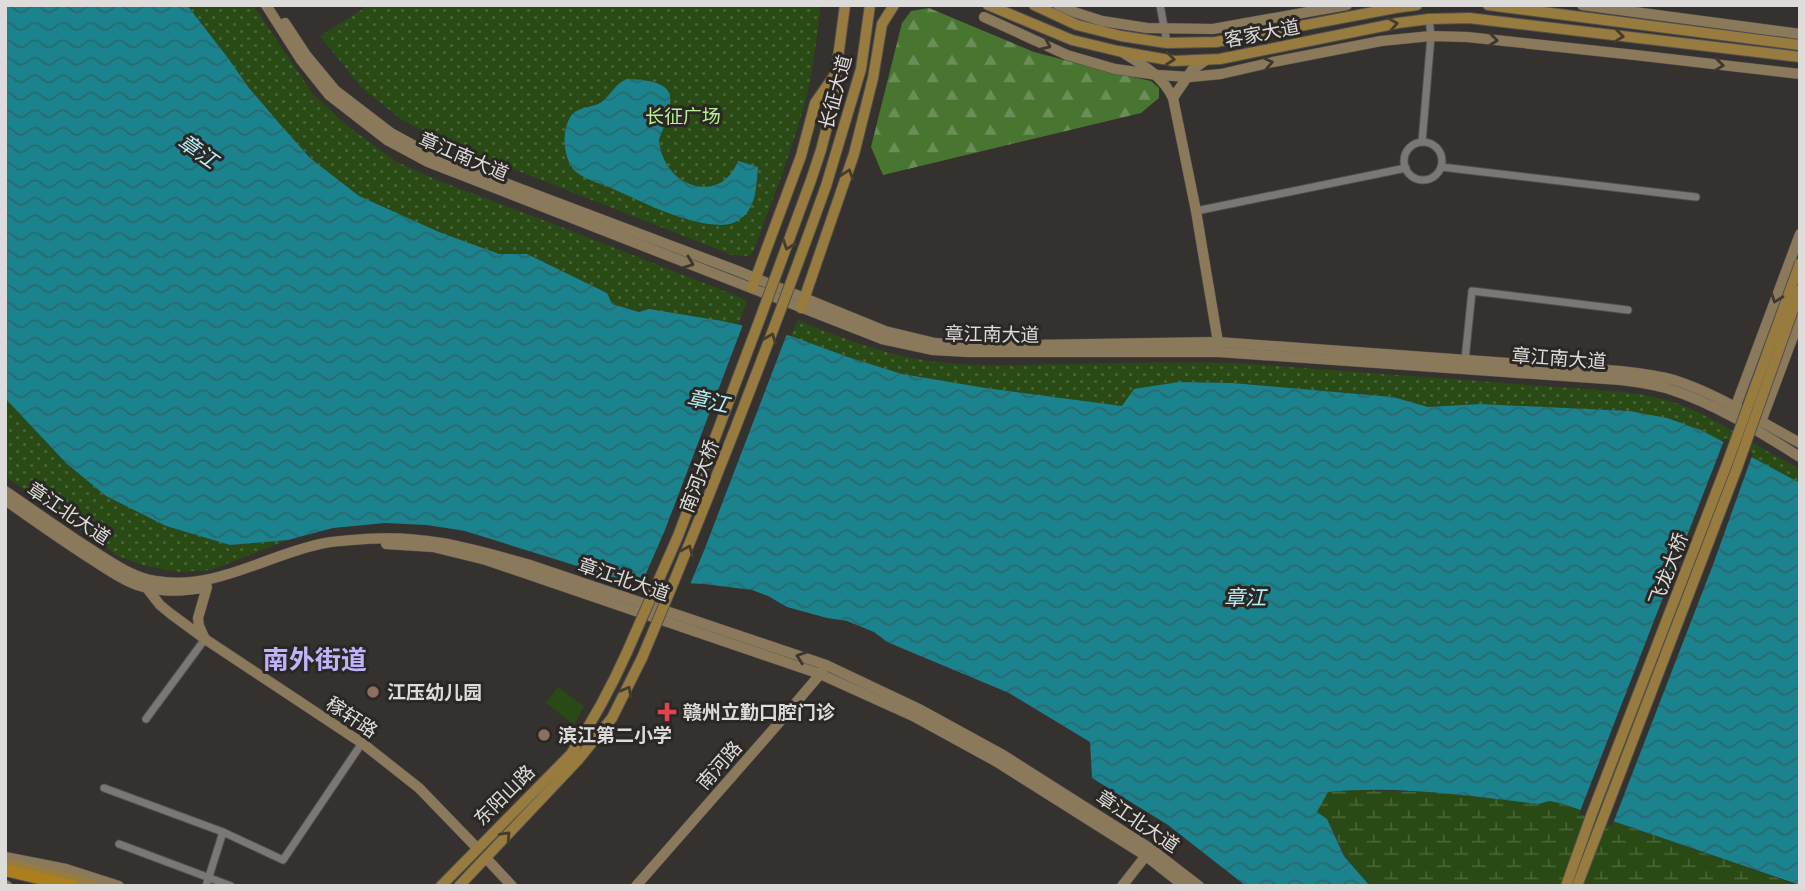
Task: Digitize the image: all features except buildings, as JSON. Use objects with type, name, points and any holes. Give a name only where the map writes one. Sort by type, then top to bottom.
[{"type":"highway","points":[[5,870],[74,886]]},
{"type":"highway","points":[[5,878],[44,886]]},
{"type":"main road","name":"章江南大道","points":[[266,5],[300,60],[329,94],[387,140],[428,162],[751,288],[802,303]]},
{"type":"main road","name":"章江南大道","points":[[274,5],[306,55],[335,90],[391,133],[431,155],[738,271],[882,339],[933,350],[1027,353],[1219,347],[1620,371],[1656,376],[1689,386],[1800,443]]},
{"type":"main road","name":"长征大道","points":[[811,180],[834,100],[845,5]]},
{"type":"main road","name":"长征大道","points":[[826,186],[861,69],[870,5]]},
{"type":"main road","points":[[802,303],[850,169],[862,128],[883,24],[894,5]]},
{"type":"main road","name":"客家大道","points":[[988,5],[1072,40],[1174,61],[1220,59],[1398,23],[1469,18],[1800,58]]},
{"type":"main road","name":"客家大道","points":[[1034,5],[1077,25],[1121,36],[1167,43],[1216,42],[1418,5]]},
{"type":"main road","points":[[1058,5],[1102,20],[1147,28],[1213,29],[1346,5]]},
{"type":"main road","points":[[1488,5],[1799,42]]},
{"type":"main road","points":[[1581,5],[1799,42]]},
{"type":"main road","points":[[984,17],[1067,55],[1115,69],[1187,77],[1221,74],[1381,41],[1431,36],[1467,37],[1800,74]]},
{"type":"main road","points":[[867,29],[877,55]]},
{"type":"main road","points":[[1122,52],[1156,74],[1173,98],[1219,347]]},
{"type":"main road","points":[[1173,98],[1187,77],[1206,60]]},
{"type":"main road","points":[[751,288],[797,167],[815,103],[836,74]]},
{"type":"main road","points":[[848,114],[871,86]]},
{"type":"main road","name":"南河大桥","points":[[627,652],[678,536],[811,180]]},
{"type":"main road","name":"南河大桥","points":[[642,658],[692,541],[777,322],[826,186]]},
{"type":"main road","points":[[1735,408],[1800,234]]},
{"type":"main road","name":"飞龙大桥","points":[[1566,886],[1727,464],[1800,263]]},
{"type":"main road","name":"飞龙大桥","points":[[1577,886],[1737,468],[1800,290]]},
{"type":"main road","points":[[1761,422],[1800,318]]},
{"type":"main road","name":"章江南大道","points":[[1219,347],[1654,384],[1708,405],[1800,457]]},
{"type":"main road","name":"章江北大道","points":[[5,491],[155,589],[207,587],[322,550],[375,544],[433,547],[532,574],[823,670]]},
{"type":"main road","name":"章江北大道","points":[[5,500],[80,553],[135,584],[200,582],[223,577],[321,543],[375,538],[435,541],[530,565],[823,670],[919,709],[1003,755],[1199,886]]},
{"type":"main road","name":"稼轩路","points":[[147,583],[160,605],[205,639],[362,743],[419,788],[477,848]]},
{"type":"main road","points":[[205,639],[198,618],[207,587]]},
{"type":"main road","name":"东阳山路","points":[[441,886],[571,754],[608,694],[627,652]]},
{"type":"main road","name":"东阳山路","points":[[459,886],[578,760],[612,718],[642,658]]},
{"type":"main road","name":"南河路","points":[[636,886],[823,670]]},
{"type":"main road","points":[[1122,886],[1149,853]]},
{"type":"main road","name":"章江北大道","points":[[1149,853],[1184,886]]},
{"type":"main road","points":[[5,857],[53,866],[119,886]]},
{"type":"main road","points":[[486,858],[512,886]]},
{"type":"main road","points":[[5,864],[95,886]]},
{"type":"street","points":[[1160,5],[1167,43]]},
{"type":"street","points":[[1422,142],[1431,36],[1429,19]]},
{"type":"street","points":[[1415,143],[1430,143],[1438,148],[1442,157],[1441,167],[1431,178],[1421,180],[1412,176],[1406,168],[1404,158],[1415,143]]},
{"type":"street","points":[[1441,167],[1696,197]]},
{"type":"street","points":[[1196,211],[1406,168]]},
{"type":"street","points":[[1465,360],[1472,291],[1628,310]]},
{"type":"street","points":[[146,719],[205,639]]},
{"type":"street","points":[[104,788],[223,832],[283,859],[362,743]]},
{"type":"street","points":[[206,886],[223,832]]},
{"type":"street","points":[[119,845],[231,886]]},
{"type":"green space","points":[[187,5],[253,5],[313,94],[350,128],[397,162],[747,300],[739,324],[640,312],[612,304],[607,293],[527,254],[499,254],[439,232],[359,197],[310,158],[249,88]]},
{"type":"green space","name":"长征广场","points":[[369,5],[821,5],[804,106],[753,252],[748,256],[732,255],[452,145],[402,120],[361,87],[320,36]]},
{"type":"green space","points":[[929,8],[1034,52],[1151,81],[1159,88],[1159,98],[1141,113],[883,175],[871,147],[902,23],[911,11]]},
{"type":"green space","points":[[798,320],[879,350],[946,363],[1238,363],[1640,394],[1677,403],[1728,428],[1800,469],[1800,483],[1701,430],[1667,418],[1630,411],[1480,404],[1428,407],[1393,397],[1233,383],[1179,382],[1122,406],[902,374],[791,336]]},
{"type":"green space","points":[[5,398],[66,463],[106,496],[166,526],[230,545],[288,540],[211,570],[179,572],[145,566],[118,556],[5,476]]},
{"type":"green space","points":[[558,687],[584,706],[574,725],[546,703]]},
{"type":"green space","points":[[1328,792],[1437,792],[1539,804],[1549,801],[1560,803],[1800,886],[1370,886],[1345,856],[1327,819],[1317,812]]},
{"type":"water","name":"章江","points":[[5,5],[187,5],[249,88],[310,158],[359,196],[439,232],[499,254],[527,254],[607,293],[612,304],[639,312],[649,309],[791,336],[902,374],[1122,406],[1134,389],[1179,382],[1233,383],[1393,397],[1428,407],[1480,404],[1630,411],[1667,418],[1701,430],[1800,483],[1800,885],[1560,803],[1549,801],[1539,804],[1434,792],[1354,790],[1328,792],[1317,812],[1327,819],[1344,856],[1370,886],[1246,886],[1168,825],[1092,778],[1090,742],[1009,693],[887,642],[874,632],[847,621],[787,607],[752,590],[704,584],[622,580],[465,531],[427,525],[385,523],[333,528],[288,540],[230,545],[166,526],[106,496],[66,463],[5,398]]},
{"type":"water","points":[[627,79],[657,83],[670,94],[668,113],[659,140],[663,157],[681,180],[707,187],[730,175],[738,161],[758,167],[754,198],[742,218],[722,225],[683,218],[575,171],[568,159],[565,144],[566,129],[571,116],[578,110],[600,103]]},
{"type":"pier","points":[[744,322],[788,331],[705,548],[689,587],[641,585],[665,530]]},
{"type":"pier","points":[[1725,438],[1753,453],[1612,826],[1579,814]]},
{"type":"place","name":"江压幼儿园","points":[[373,692]]},
{"type":"place","name":"赣州立勤口腔门诊","points":[[667,712]]},
{"type":"place","name":"滨江第二小学","points":[[544,735]]},
{"type":"district","name":"南外街道","points":[[315,660]]}]
